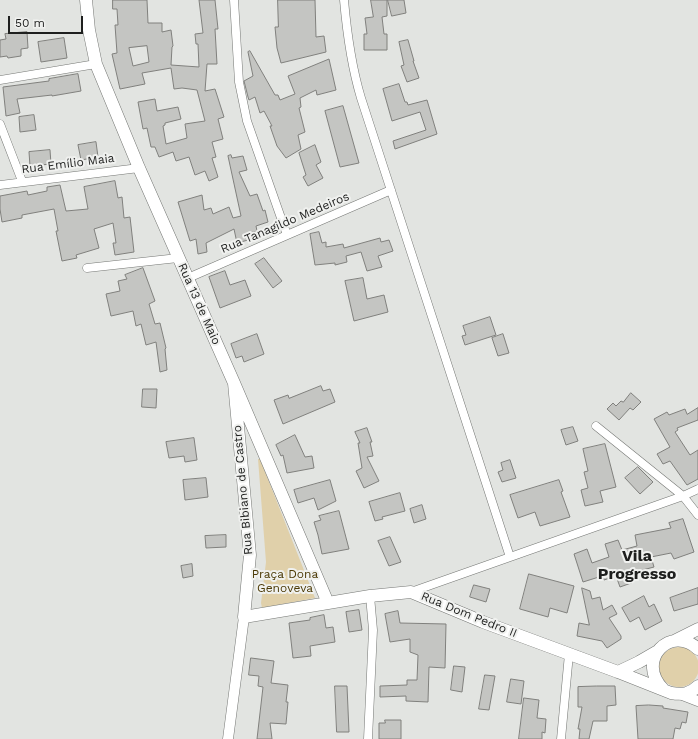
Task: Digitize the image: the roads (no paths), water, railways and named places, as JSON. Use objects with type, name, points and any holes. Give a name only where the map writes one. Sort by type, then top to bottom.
[{"type":"main road","name":"Rua 13 de Maio","points":[[86,0],[89,30],[96,64],[139,168],[234,383],[328,603]]},
{"type":"main road","name":"Rua Bibiano de Castro","points":[[234,383],[250,555],[244,617]]},
{"type":"main road","name":"Rua Dom Pedro II","points":[[244,617],[370,596],[411,592],[483,622],[618,672],[640,682],[671,693],[680,694]]},
{"type":"main road","points":[[618,672],[658,651],[664,645],[698,629]]},
{"type":"main road","points":[[671,642],[687,642],[694,645],[698,649]]},
{"type":"main road","points":[[658,651],[653,662],[653,675],[657,683],[663,689]]},
{"type":"main road","points":[[680,694],[689,692],[698,686]]},
{"type":"street","points":[[234,0],[239,82],[247,121],[287,235]]},
{"type":"street","points":[[344,0],[347,36],[353,71],[510,557]]},
{"type":"street","points":[[0,80],[96,64]]},
{"type":"street","points":[[0,124],[22,181]]},
{"type":"street","name":"Rua Emílio Maia","points":[[0,185],[22,181],[139,168]]},
{"type":"street","name":"Rua Tanagildo Medeiros","points":[[188,278],[391,190]]},
{"type":"street","points":[[87,268],[178,258]]},
{"type":"street","points":[[596,426],[683,496],[698,515]]},
{"type":"street","points":[[411,592],[683,496],[698,489]]},
{"type":"street","points":[[368,739],[373,630],[370,596]]},
{"type":"street","name":"Rua Bibiano de Castro","points":[[228,739],[244,617]]},
{"type":"street","points":[[561,739],[570,654]]},
{"type":"street","name":"Rua Dom Pedro II","points":[[680,694],[698,701]]},
{"type":"district","name":"Vila Progresso","points":[[637,565]]},
{"type":"park label","name":"Praça Dona Genoveva","points":[[285,581]]}]
